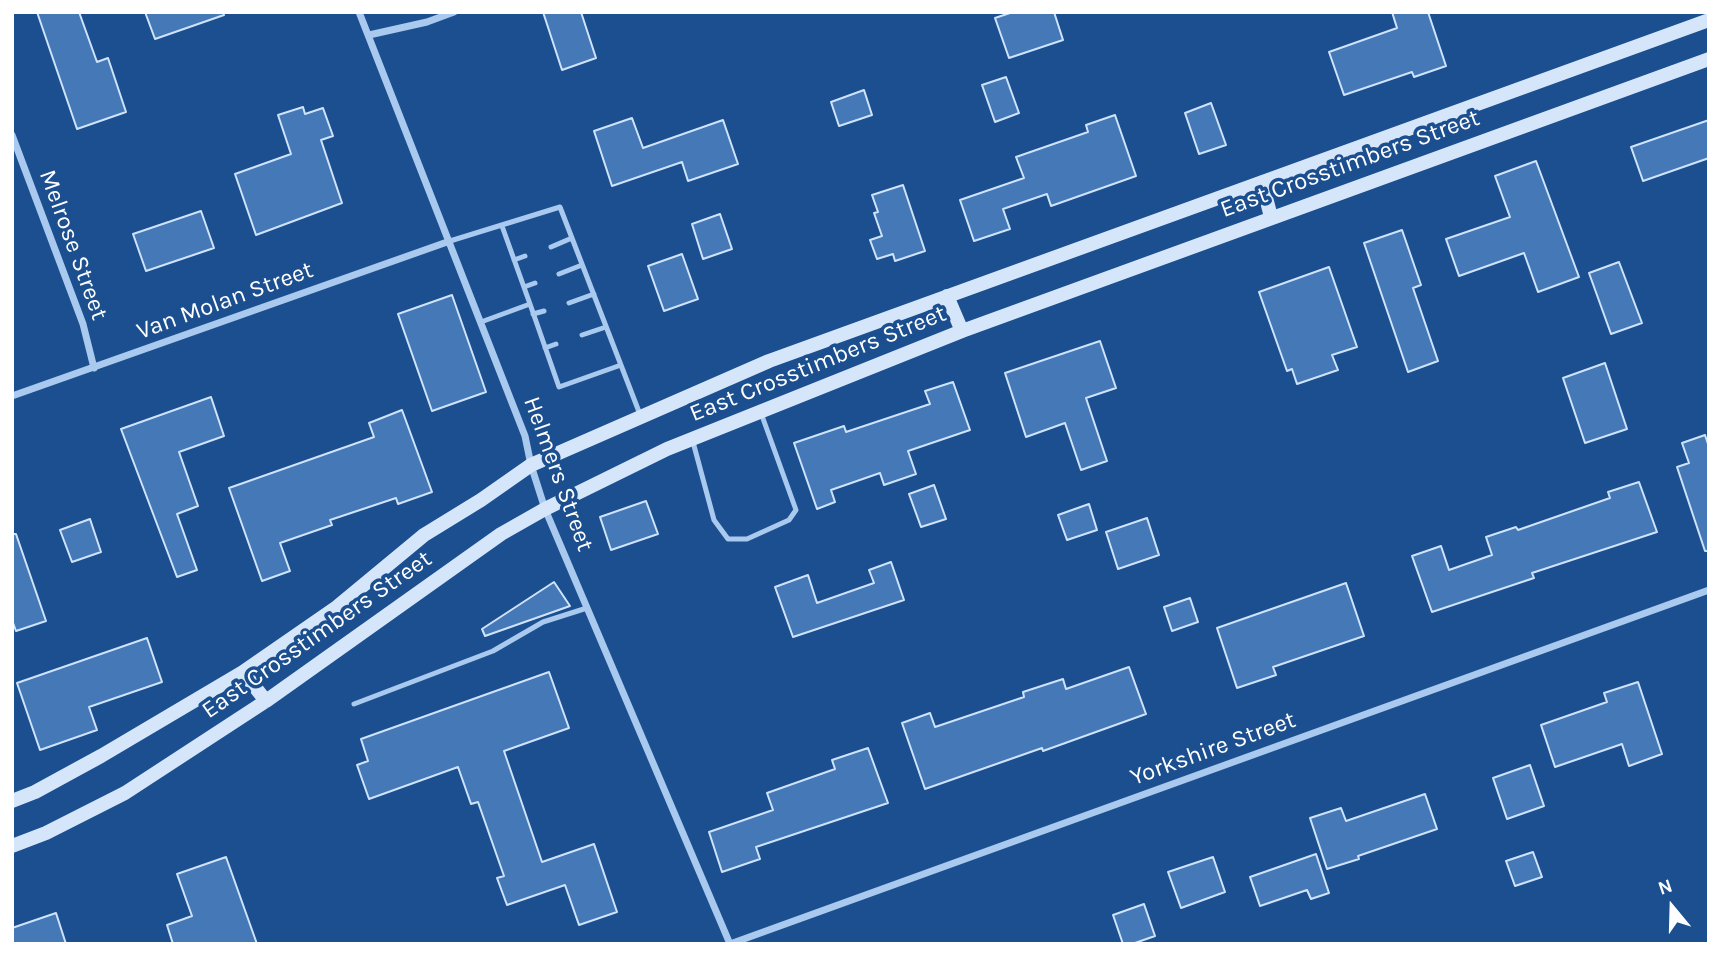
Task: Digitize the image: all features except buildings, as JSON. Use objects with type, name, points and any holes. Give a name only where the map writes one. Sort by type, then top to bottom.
[{"type":"main road","name":"East Crosstimbers Street","points":[[12,801],[35,792],[101,756],[243,672],[337,607],[424,535],[531,465],[769,361],[1709,20]]},
{"type":"main road","name":"East Crosstimbers Street","points":[[12,846],[46,833],[125,793],[266,701],[466,558],[545,509],[692,439],[962,331],[1709,59]]},
{"type":"main road","points":[[1262,182],[1271,217]]},
{"type":"main road","points":[[947,296],[962,331]]},
{"type":"main road","points":[[243,672],[266,701]]},
{"type":"street","name":"Helmers Street","points":[[359,12],[525,436],[545,509],[730,944]]},
{"type":"street","points":[[369,35],[427,22],[454,12]]},
{"type":"street","name":"Melrose Street","points":[[12,135],[83,324],[94,369]]},
{"type":"street","name":"Van Molan Street","points":[[12,396],[450,241]]},
{"type":"street","name":"Yorkshire Street","points":[[730,944],[1709,590]]},
{"type":"lane","points":[[450,241],[559,207],[642,417]]},
{"type":"lane","points":[[502,226],[559,387],[621,365]]},
{"type":"lane","points":[[551,247],[572,238]]},
{"type":"lane","points":[[514,260],[525,256]]},
{"type":"lane","points":[[559,274],[582,265]]},
{"type":"lane","points":[[524,287],[535,283]]},
{"type":"lane","points":[[569,303],[594,295]]},
{"type":"lane","points":[[481,322],[530,304]]},
{"type":"lane","points":[[533,314],[544,311]]},
{"type":"lane","points":[[582,335],[606,327]]},
{"type":"lane","points":[[545,348],[556,344]]},
{"type":"lane","points":[[692,439],[714,520],[728,539],[747,539],[789,520],[796,510],[761,412]]},
{"type":"lane","points":[[354,704],[493,651],[543,621],[587,608]]}]
